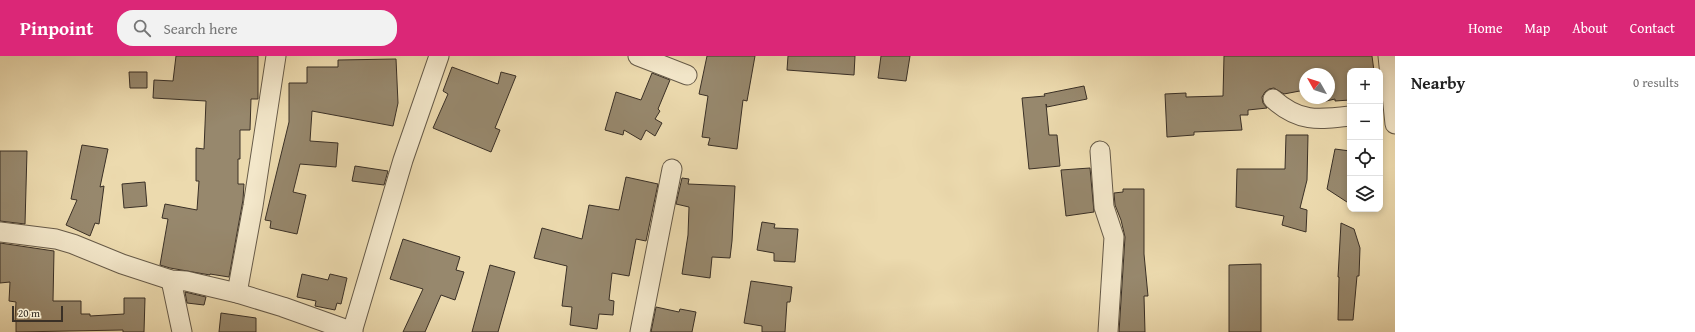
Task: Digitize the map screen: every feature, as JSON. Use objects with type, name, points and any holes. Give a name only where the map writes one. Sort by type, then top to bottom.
[{"type":"street","points":[[237,293],[253,206],[276,56]]},
{"type":"street","points":[[0,232],[56,239],[73,244],[122,264],[172,280],[186,281],[237,293],[290,309],[352,332],[403,160],[439,56]]},
{"type":"street","points":[[638,56],[687,75]]},
{"type":"street","points":[[1388,56],[1389,107],[1395,124]]},
{"type":"street","points":[[1273,99],[1285,110],[1300,116],[1320,120],[1347,116]]},
{"type":"street","points":[[1100,151],[1104,207],[1114,237],[1108,332]]},
{"type":"street","points":[[640,332],[672,169]]},
{"type":"street","points":[[172,280],[182,332]]},
{"type":"building","points":[[176,56],[258,56],[258,99],[251,99],[250,130],[240,130],[238,184],[244,184],[243,200],[229,277],[210,275],[160,265],[168,219],[162,218],[165,204],[197,210],[199,181],[196,181],[196,148],[204,149],[206,101],[153,98],[154,80],[173,81]]},
{"type":"building","points":[[707,56],[755,56],[747,101],[743,100],[737,149],[708,145],[710,138],[702,137],[708,96],[699,94]]},
{"type":"building","points":[[788,56],[855,56],[854,75],[787,70]]},
{"type":"building","points":[[881,56],[910,56],[906,81],[878,78]]},
{"type":"building","points":[[1224,56],[1372,56],[1374,68],[1347,68],[1347,100],[1335,101],[1335,68],[1299,68],[1299,91],[1284,94],[1274,88],[1269,89],[1262,97],[1263,103],[1267,108],[1248,110],[1248,115],[1240,115],[1242,130],[1194,132],[1194,135],[1167,137],[1165,94],[1186,93],[1186,97],[1223,96]]},
{"type":"building","points":[[396,59],[398,103],[393,126],[312,111],[310,141],[338,143],[336,167],[300,164],[293,192],[306,195],[297,234],[270,228],[271,221],[265,220],[289,122],[289,83],[307,83],[307,67],[338,67],[338,60]]},
{"type":"building","points":[[452,67],[498,84],[501,72],[516,76],[495,128],[500,130],[491,152],[433,128],[448,94],[443,91]]},
{"type":"building","points":[[129,72],[147,72],[147,88],[130,88]]},
{"type":"building","points":[[652,73],[670,80],[658,109],[660,111],[655,119],[662,123],[655,136],[646,130],[641,140],[624,130],[623,135],[605,130],[616,92],[641,100]]},
{"type":"building","points":[[1084,86],[1087,99],[1047,107],[1046,104],[1049,135],[1057,135],[1060,166],[1029,169],[1022,98],[1045,96],[1044,94]]},
{"type":"building","points":[[1286,135],[1308,135],[1307,180],[1300,208],[1307,210],[1306,232],[1282,225],[1284,216],[1236,207],[1237,169],[1285,169]]},
{"type":"building","points":[[82,145],[108,149],[100,187],[104,186],[99,224],[95,223],[90,236],[66,225],[77,200],[71,199]]},
{"type":"building","points":[[1335,149],[1347,151],[1347,202],[1327,189]]},
{"type":"building","points":[[0,151],[27,151],[25,224],[0,221]]},
{"type":"building","points":[[355,166],[388,171],[384,185],[352,181]]},
{"type":"building","points":[[1090,168],[1094,212],[1066,216],[1061,170]]},
{"type":"building","points":[[626,177],[658,184],[646,241],[636,239],[629,276],[612,273],[609,300],[614,301],[613,315],[599,314],[597,329],[570,325],[572,307],[562,306],[567,266],[534,258],[542,228],[582,239],[589,205],[619,210]]},
{"type":"building","points":[[682,178],[689,179],[688,184],[735,186],[730,258],[712,257],[710,278],[682,274],[688,235],[689,207],[676,204]]},
{"type":"building","points":[[145,182],[147,206],[124,208],[122,184]]},
{"type":"building","points":[[1123,189],[1144,189],[1144,254],[1148,296],[1144,296],[1145,332],[1119,332],[1125,237],[1121,220],[1115,205],[1114,193],[1123,192]]},
{"type":"building","points":[[762,222],[775,224],[774,228],[798,229],[795,262],[774,261],[774,253],[757,250]]},
{"type":"building","points":[[1341,223],[1354,229],[1360,248],[1359,276],[1357,276],[1353,320],[1338,320],[1338,277]]},
{"type":"building","points":[[403,239],[460,257],[456,270],[464,272],[455,300],[441,295],[425,332],[403,332],[423,289],[390,279]]},
{"type":"building","points":[[0,243],[54,251],[53,301],[81,301],[81,314],[90,314],[90,316],[124,314],[124,298],[145,298],[144,332],[123,332],[123,330],[16,332],[16,302],[9,301],[10,282],[0,283]]},
{"type":"building","points":[[1261,264],[1261,332],[1229,332],[1229,265]]},
{"type":"building","points":[[490,265],[515,272],[498,332],[472,332]]},
{"type":"building","points":[[302,274],[328,280],[330,274],[347,278],[341,304],[337,303],[335,310],[315,306],[316,301],[297,297]]},
{"type":"building","points":[[751,281],[792,287],[790,302],[787,302],[785,332],[762,332],[762,326],[744,323]]},
{"type":"building","points":[[185,292],[206,297],[204,305],[187,303]]},
{"type":"building","points":[[656,307],[679,312],[680,309],[696,312],[692,332],[651,332]]},
{"type":"building","points":[[221,313],[256,318],[256,332],[219,332]]}]
